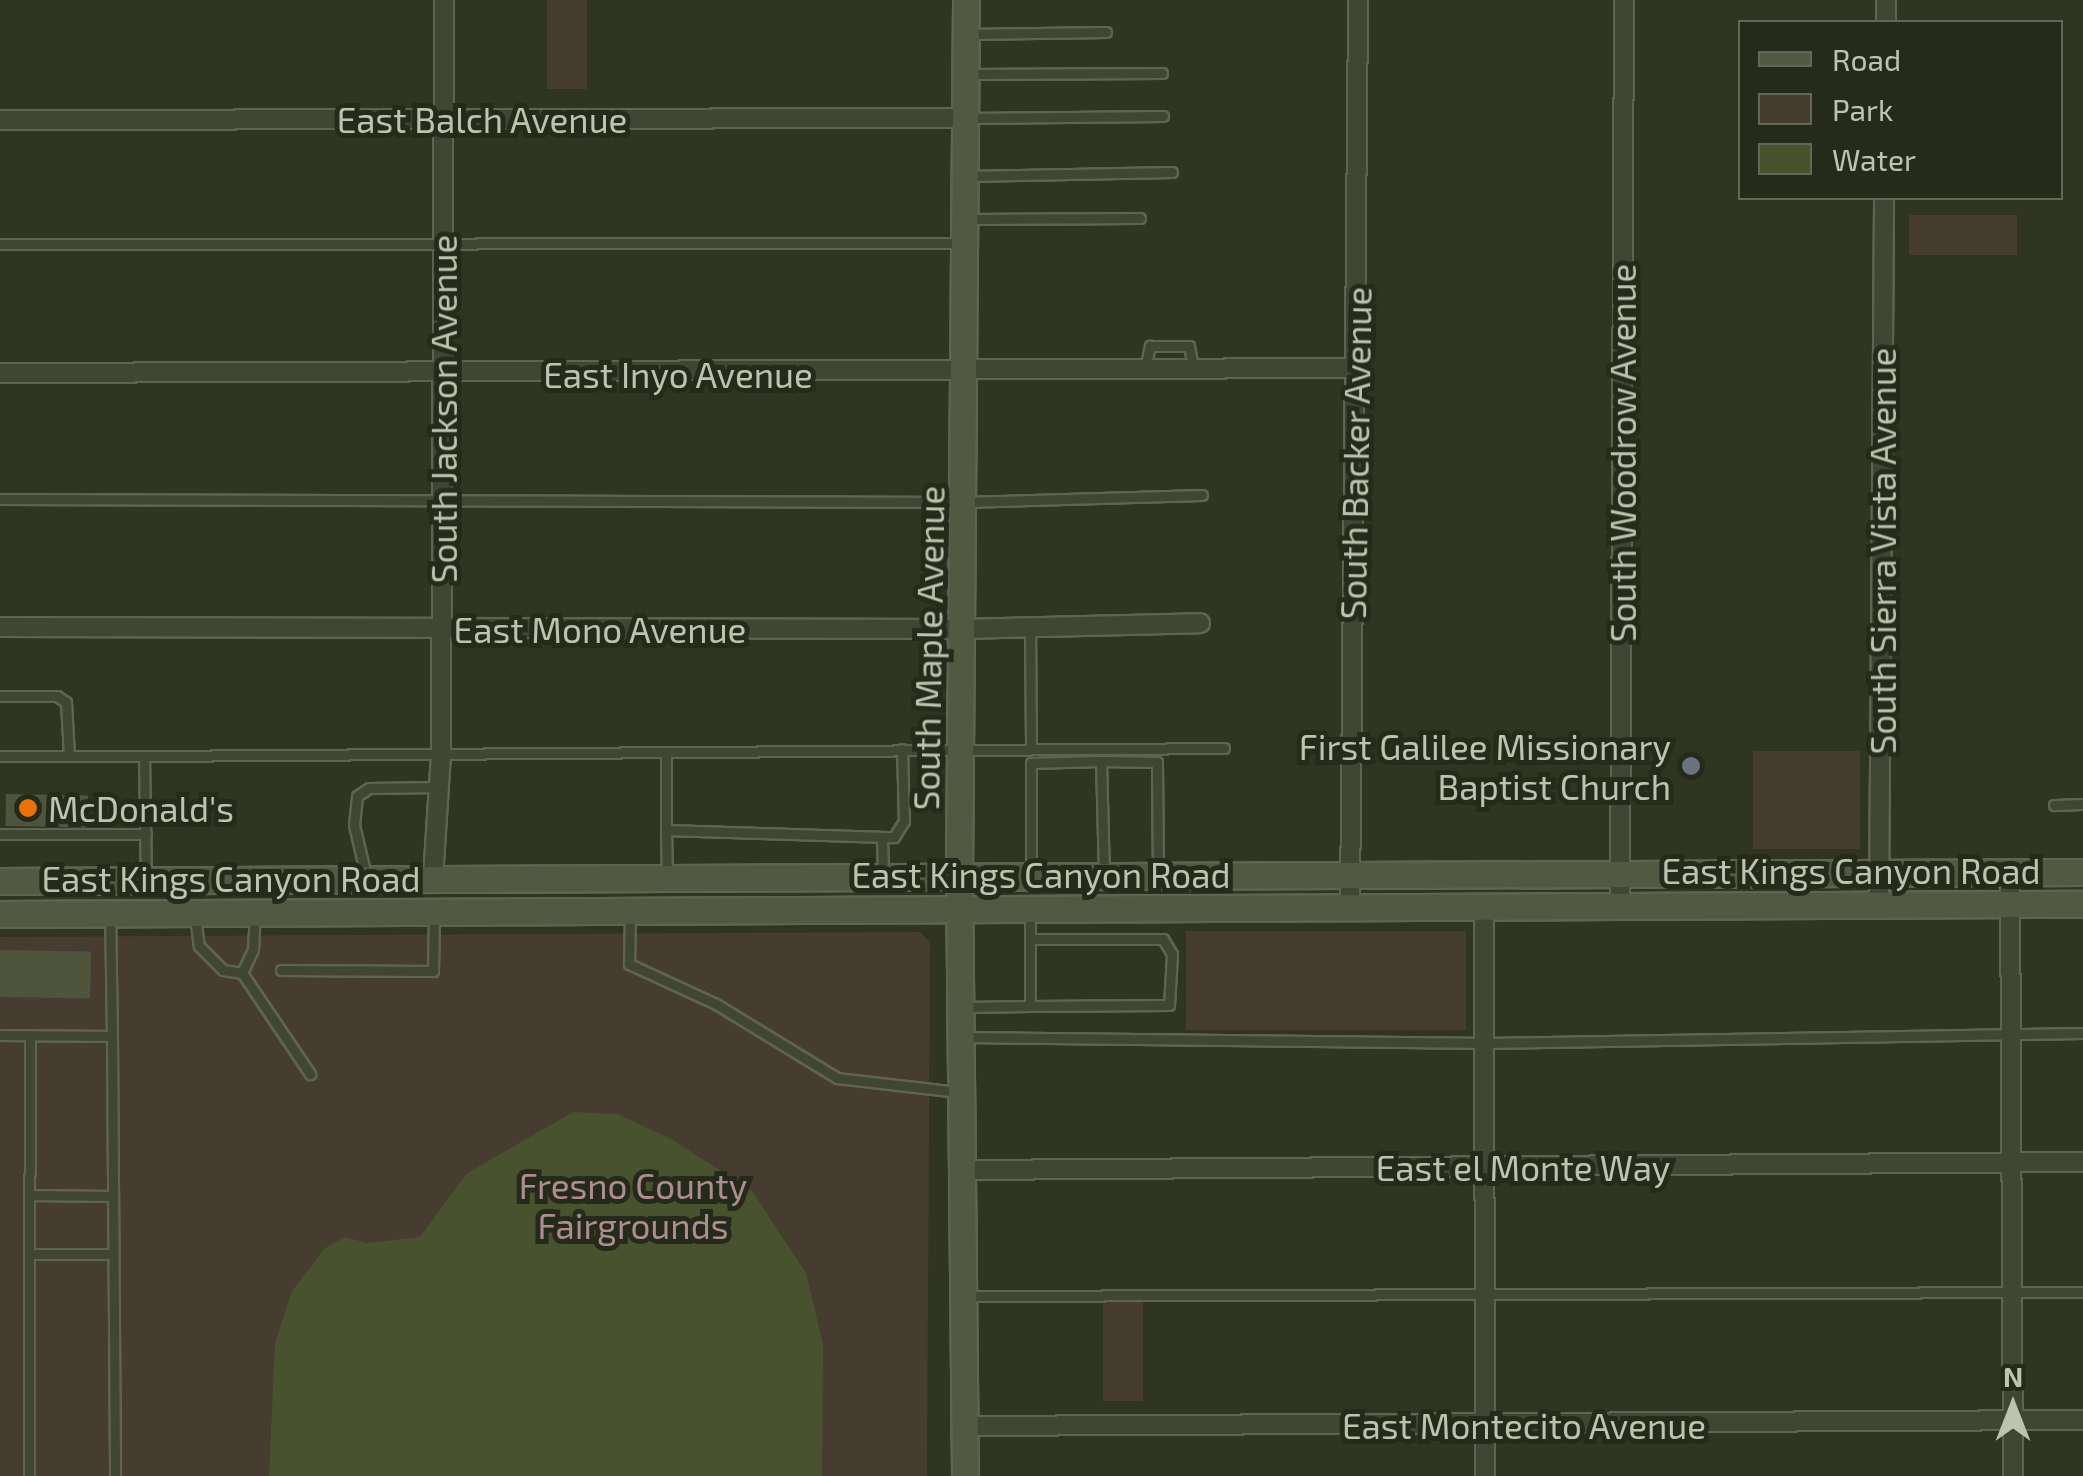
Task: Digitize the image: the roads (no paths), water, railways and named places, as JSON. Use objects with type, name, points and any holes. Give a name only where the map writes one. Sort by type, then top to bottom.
[{"type":"main road","name":"South Maple Avenue","points":[[965,1476],[959,877],[967,372],[966,0]]},
{"type":"main road","name":"East Kings Canyon Road","points":[[0,881],[2083,872]]},
{"type":"main road","points":[[195,913],[232,900],[406,898],[426,891],[433,878]]},
{"type":"main road","points":[[434,912],[459,893],[578,892],[628,878]]},
{"type":"main road","points":[[0,893],[121,892],[146,880]]},
{"type":"main road","name":"East Kings Canyon Road","points":[[0,914],[2083,904]]},
{"type":"street","name":"South Jackson Avenue","points":[[433,878],[441,754],[444,0]]},
{"type":"street","name":"South Backer Avenue","points":[[1350,907],[1358,0]]},
{"type":"street","name":"South Woodrow Avenue","points":[[1620,906],[1624,0]]},
{"type":"street","name":"East Balch Avenue","points":[[0,120],[965,118]]},
{"type":"street","name":"South Sierra Vista Avenue","points":[[1879,904],[1884,200]]},
{"type":"street","name":"East Inyo Avenue","points":[[0,373],[1356,368]]},
{"type":"street","name":"East Mono Avenue","points":[[0,627],[961,629],[1200,623]]},
{"type":"street","points":[[2010,872],[2012,1476]]},
{"type":"street","points":[[1484,907],[1489,1168],[1485,1476]]},
{"type":"street","name":"East el Monte Way","points":[[963,1170],[2083,1162]]},
{"type":"street","name":"East Montecito Avenue","points":[[964,1426],[2083,1420]]},
{"type":"lane","points":[[966,34],[1106,32]]},
{"type":"lane","points":[[965,74],[1162,73]]},
{"type":"lane","points":[[965,118],[1162,116]]},
{"type":"lane","points":[[965,176],[1172,172]]},
{"type":"lane","points":[[0,244],[445,243],[966,231],[1140,218]]},
{"type":"lane","points":[[0,498],[964,502],[1202,495]]},
{"type":"lane","points":[[1030,627],[1031,748]]},
{"type":"lane","points":[[0,696],[57,696],[66,702],[68,756]]},
{"type":"lane","points":[[0,756],[1224,748]]},
{"type":"lane","points":[[666,830],[785,830],[882,840],[894,837],[904,821],[902,749]]},
{"type":"lane","points":[[666,752],[667,878]]},
{"type":"lane","points":[[144,756],[146,880]]},
{"type":"lane","points":[[1101,761],[1104,876]]},
{"type":"lane","points":[[1031,876],[1031,763],[1101,761],[1157,762],[1158,876]]},
{"type":"lane","points":[[366,879],[354,825],[357,796],[369,788],[439,787]]},
{"type":"lane","points":[[2054,805],[2083,804]]},
{"type":"lane","points":[[0,834],[146,834]]},
{"type":"lane","points":[[882,840],[883,878]]},
{"type":"lane","points":[[1030,910],[1030,1006]]},
{"type":"lane","points":[[630,911],[629,964],[716,1004],[836,1078],[962,1093]]},
{"type":"lane","points":[[242,972],[253,948],[255,912]]},
{"type":"lane","points":[[281,970],[433,971],[434,912]]},
{"type":"lane","points":[[110,913],[115,1476]]},
{"type":"lane","points":[[195,913],[199,946],[224,970],[242,972],[310,1074]]},
{"type":"lane","points":[[960,1007],[1169,1005],[1172,954],[1163,939],[1030,939]]},
{"type":"lane","points":[[960,1037],[1487,1042],[2083,1034]]},
{"type":"lane","points":[[0,1035],[112,1036]]},
{"type":"lane","points":[[29,1476],[30,1035]]},
{"type":"lane","points":[[30,1196],[112,1196]]},
{"type":"lane","points":[[30,1254],[114,1254]]},
{"type":"lane","points":[[964,1296],[2083,1292]]},
{"type":"water","points":[[573,1112],[617,1114],[671,1139],[752,1191],[806,1273],[823,1344],[822,1476],[269,1476],[275,1343],[292,1291],[325,1248],[346,1237],[366,1243],[420,1237],[466,1174]]},
{"type":"place","name":"First Galilee Missionary Baptist Church","points":[[1691,766]]},
{"type":"place","name":"McDonald's","points":[[28,808]]},
{"type":"park label","name":"Fresno County Fairgrounds","points":[[633,1205]]}]
